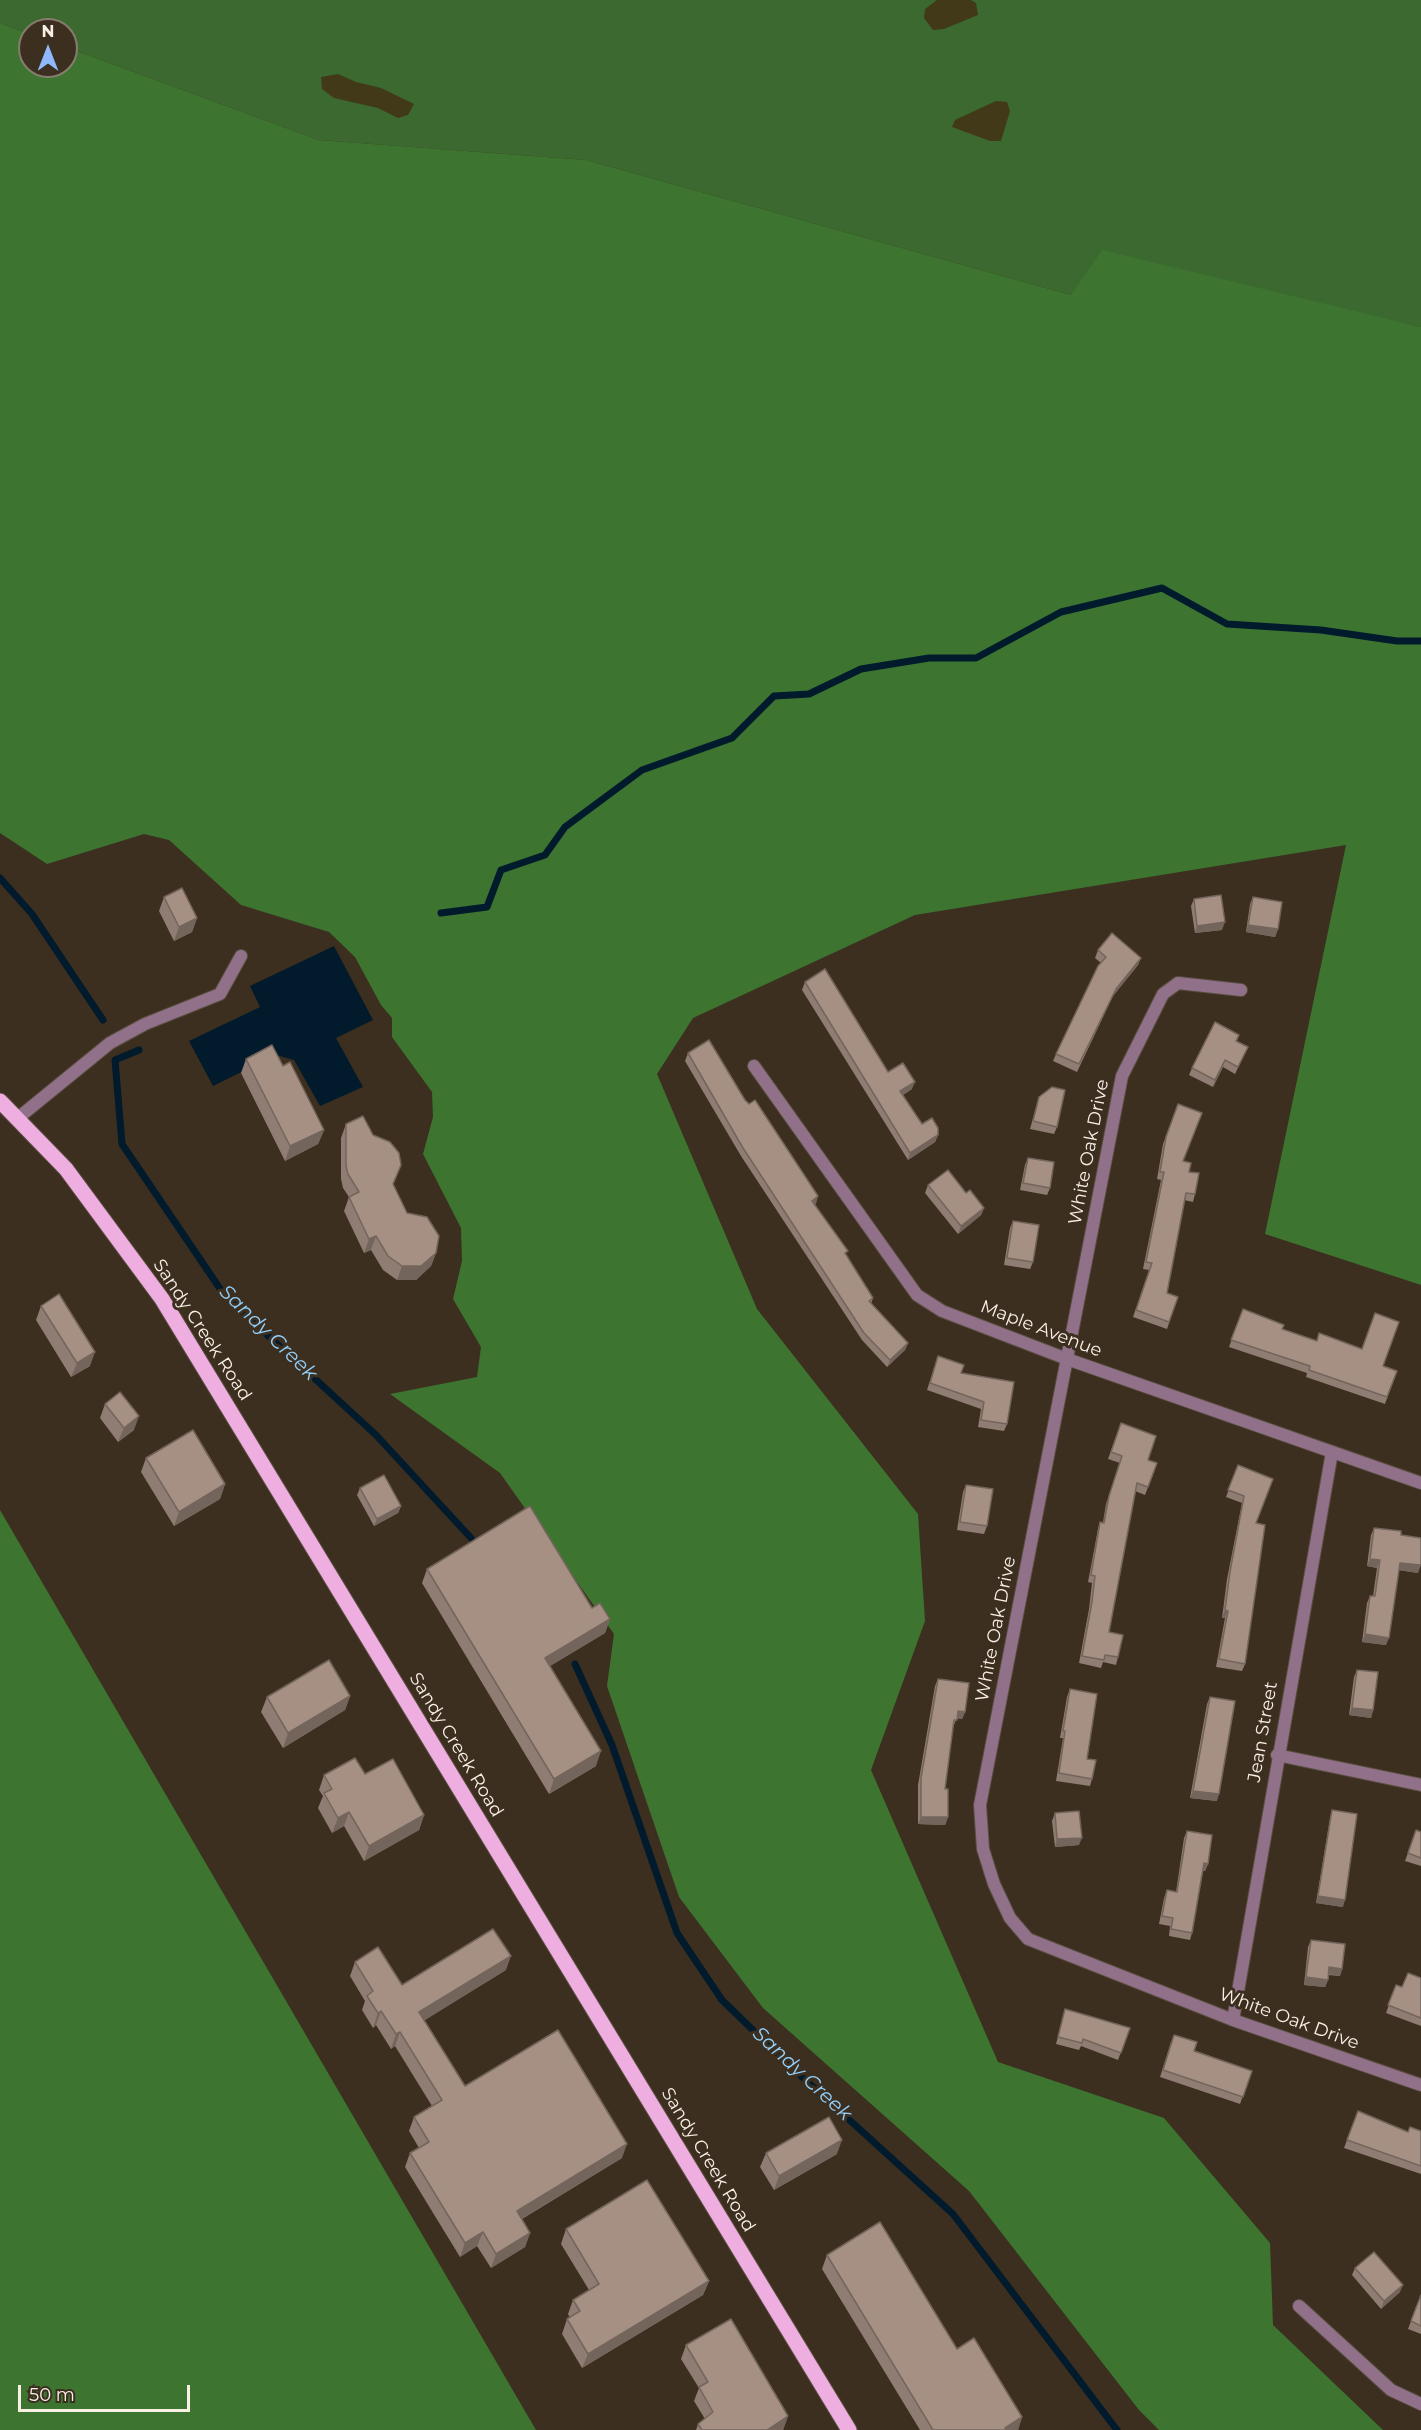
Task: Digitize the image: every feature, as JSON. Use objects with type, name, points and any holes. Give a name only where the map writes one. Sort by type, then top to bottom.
[{"type":"main road","name":"Sandy Creek Road","points":[[0,1101],[66,1169],[162,1299],[849,2430]]},
{"type":"street","points":[[18,1118],[110,1043],[145,1024],[220,994],[241,956]]},
{"type":"street","name":"White Oak Drive","points":[[1241,990],[1178,983],[1171,988],[1163,994],[1122,1076],[980,1805],[983,1849],[993,1884],[1010,1918],[1028,1939],[1233,2020],[1421,2085]]},
{"type":"street","name":"Maple Avenue","points":[[754,1066],[917,1295],[942,1311],[1066,1359],[1421,1483]]},
{"type":"street","name":"Jean Street","points":[[1233,2020],[1277,1755],[1332,1452]]},
{"type":"street","points":[[1277,1755],[1421,1785]]},
{"type":"street","points":[[1299,2306],[1391,2390],[1421,2404]]},
{"type":"green space","points":[[0,0],[1421,0],[1421,327],[1354,312],[1071,295],[586,160],[319,140],[78,51],[78,18],[18,18],[18,30],[0,23]]},
{"type":"green space","points":[[0,23],[18,30],[18,78],[78,78],[78,51],[319,140],[586,160],[1071,295],[1102,250],[1421,327],[1421,1285],[1265,1234],[1346,845],[915,915],[693,1018],[657,1074],[757,1309],[918,1514],[925,1621],[871,1770],[998,2062],[1164,2118],[1270,2243],[1273,2325],[1383,2430],[1159,2430],[1139,2410],[969,2191],[763,2008],[679,1897],[607,1686],[614,1634],[500,1473],[390,1394],[477,1377],[481,1347],[453,1299],[462,1261],[461,1228],[423,1154],[433,1117],[432,1092],[392,1037],[392,1018],[381,1005],[355,957],[329,932],[241,905],[169,840],[144,834],[47,864],[0,833]]},
{"type":"green space","points":[[0,1510],[536,2430],[0,2430]]},
{"type":"sand","points":[[937,0],[971,0],[976,3],[978,15],[944,29],[933,30],[924,18],[925,9]]},
{"type":"sand","points":[[338,74],[356,82],[381,88],[414,104],[408,115],[398,118],[378,108],[334,98],[322,89],[321,77]]},
{"type":"sand","points":[[996,101],[1007,102],[1010,111],[1001,141],[990,141],[952,127],[955,120]]},
{"type":"water","points":[[334,946],[373,1020],[336,1038],[363,1087],[320,1106],[294,1060],[276,1055],[213,1086],[189,1041],[260,1007],[250,986]]},
{"type":"building","points":[[182,888],[197,918],[179,927],[164,897]]},
{"type":"building","points":[[1221,895],[1225,922],[1197,926],[1194,899]]},
{"type":"building","points":[[1253,897],[1282,902],[1278,929],[1248,925]]},
{"type":"building","points":[[1112,933],[1141,958],[1116,989],[1079,1064],[1056,1054],[1098,966],[1106,957],[1098,950]]},
{"type":"building","points":[[825,969],[888,1072],[903,1063],[915,1082],[900,1091],[922,1124],[932,1118],[938,1128],[938,1135],[910,1153],[805,982]]},
{"type":"building","points":[[1215,1022],[1239,1035],[1236,1041],[1248,1047],[1238,1067],[1225,1060],[1215,1080],[1192,1068]]},
{"type":"building","points":[[709,1040],[745,1100],[749,1104],[755,1100],[818,1196],[812,1201],[848,1251],[845,1253],[873,1298],[869,1301],[908,1343],[890,1360],[864,1333],[743,1148],[688,1053]]},
{"type":"building","points":[[272,1045],[283,1066],[290,1062],[324,1130],[290,1146],[246,1059]]},
{"type":"building","points":[[1052,1087],[1065,1090],[1057,1127],[1033,1121],[1039,1097]]},
{"type":"building","points":[[1178,1104],[1202,1113],[1183,1161],[1191,1163],[1189,1172],[1199,1173],[1195,1194],[1186,1193],[1167,1293],[1178,1297],[1169,1322],[1136,1310],[1152,1263],[1146,1262],[1164,1172],[1160,1172],[1166,1137]]},
{"type":"building","points":[[363,1116],[373,1135],[390,1142],[399,1153],[401,1165],[393,1184],[407,1213],[427,1217],[439,1236],[436,1253],[421,1266],[402,1266],[388,1256],[376,1236],[369,1239],[349,1197],[359,1192],[346,1166],[346,1124]]},
{"type":"building","points":[[1028,1158],[1054,1162],[1050,1188],[1023,1183]]},
{"type":"building","points":[[948,1170],[966,1193],[970,1190],[984,1208],[961,1226],[928,1185]]},
{"type":"building","points":[[1013,1221],[1039,1225],[1033,1262],[1007,1258]]},
{"type":"building","points":[[59,1294],[95,1352],[77,1363],[41,1306]]},
{"type":"building","points":[[1243,1309],[1284,1325],[1282,1329],[1317,1341],[1319,1333],[1362,1349],[1375,1313],[1399,1322],[1383,1366],[1397,1371],[1387,1397],[1309,1370],[1310,1366],[1231,1340]]},
{"type":"building","points":[[938,1356],[964,1365],[961,1373],[1014,1382],[1007,1424],[981,1420],[984,1402],[930,1383]]},
{"type":"building","points":[[120,1392],[139,1416],[124,1428],[105,1404]]},
{"type":"building","points":[[1121,1423],[1156,1436],[1148,1460],[1157,1463],[1148,1487],[1137,1483],[1109,1632],[1123,1635],[1118,1657],[1105,1655],[1104,1660],[1082,1656],[1092,1602],[1095,1576],[1091,1575],[1100,1522],[1104,1523],[1109,1496],[1122,1456],[1111,1452]]},
{"type":"building","points":[[193,1430],[225,1484],[179,1512],[146,1458]]},
{"type":"building","points":[[1238,1465],[1273,1479],[1256,1523],[1265,1525],[1245,1664],[1219,1659],[1228,1611],[1225,1610],[1230,1572],[1244,1496],[1228,1490]]},
{"type":"building","points":[[384,1475],[401,1506],[377,1519],[360,1488]]},
{"type":"building","points":[[966,1485],[993,1489],[987,1526],[960,1522]]},
{"type":"building","points":[[530,1506],[592,1608],[600,1603],[610,1619],[545,1658],[601,1751],[554,1779],[427,1569]]},
{"type":"building","points":[[1374,1528],[1401,1531],[1401,1535],[1421,1538],[1421,1565],[1400,1563],[1389,1638],[1365,1634],[1370,1596],[1375,1596],[1380,1560],[1370,1559]]},
{"type":"building","points":[[329,1660],[350,1696],[288,1733],[267,1697]]},
{"type":"building","points":[[1357,1670],[1378,1672],[1373,1710],[1352,1708]]},
{"type":"building","points":[[938,1679],[969,1683],[965,1712],[958,1711],[957,1720],[954,1720],[945,1789],[948,1789],[948,1817],[921,1817],[921,1778]]},
{"type":"building","points":[[1070,1689],[1097,1694],[1087,1759],[1096,1760],[1092,1779],[1059,1773]]},
{"type":"building","points":[[1210,1697],[1235,1701],[1219,1794],[1193,1791]]},
{"type":"building","points":[[355,1758],[365,1774],[393,1759],[424,1815],[369,1846],[349,1812],[338,1818],[324,1793],[332,1789],[324,1775]]},
{"type":"building","points":[[1332,1810],[1357,1814],[1345,1900],[1318,1896]]},
{"type":"building","points":[[1079,1811],[1082,1838],[1057,1839],[1055,1813]]},
{"type":"building","points":[[1416,1830],[1421,1832],[1421,1858],[1408,1853]]},
{"type":"building","points":[[1187,1831],[1212,1835],[1208,1864],[1204,1863],[1192,1933],[1171,1929],[1173,1918],[1162,1916],[1167,1890],[1177,1892]]},
{"type":"building","points":[[493,1929],[511,1956],[419,2012],[465,2086],[558,2030],[627,2144],[517,2211],[530,2233],[496,2254],[483,2232],[465,2243],[410,2153],[429,2142],[414,2117],[442,2100],[400,2032],[396,2034],[381,2011],[378,2013],[367,1996],[373,1991],[355,1962],[378,1947],[402,1985]]},
{"type":"building","points":[[1311,1940],[1345,1944],[1342,1969],[1329,1967],[1328,1980],[1306,1977]]},
{"type":"building","points":[[1408,1973],[1421,1978],[1421,2018],[1388,2005],[1396,1985],[1402,1987]]},
{"type":"building","points":[[1065,2009],[1130,2028],[1121,2053],[1083,2039],[1082,2043],[1058,2037]]},
{"type":"building","points":[[1174,2035],[1197,2042],[1194,2051],[1252,2071],[1243,2097],[1163,2070]]},
{"type":"building","points":[[1358,2111],[1408,2132],[1410,2127],[1421,2131],[1421,2166],[1347,2140]]},
{"type":"building","points":[[829,2117],[842,2140],[779,2176],[766,2153]]},
{"type":"building","points":[[647,2180],[709,2281],[588,2354],[567,2319],[580,2311],[573,2300],[599,2284],[566,2229]]},
{"type":"building","points":[[880,2222],[957,2349],[974,2338],[1022,2417],[1005,2428],[1007,2430],[933,2430],[827,2255]]},
{"type":"building","points":[[1374,2252],[1403,2285],[1384,2301],[1355,2268]]},
{"type":"building","points":[[1421,2295],[1421,2326],[1411,2321]]},
{"type":"building","points":[[731,2319],[788,2416],[767,2430],[702,2430],[698,2424],[713,2412],[699,2387],[708,2382],[686,2345]]},
{"type":"waterway","points":[[441,913],[487,907],[501,870],[545,855],[565,827],[642,770],[732,738],[774,696],[809,694],[861,669],[929,658],[976,658],[1061,612],[1162,588],[1227,624],[1321,630],[1397,641],[1421,641]]},
{"type":"waterway","name":"Sandy Creek","points":[[0,878],[32,914],[103,1020]]},
{"type":"waterway","name":"Sandy Creek","points":[[139,1050],[115,1060],[122,1144],[225,1296],[376,1435],[471,1538]]},
{"type":"waterway","name":"Sandy Creek","points":[[575,1664],[612,1745],[677,1933],[722,2000],[790,2066],[953,2214],[1117,2430]]}]
